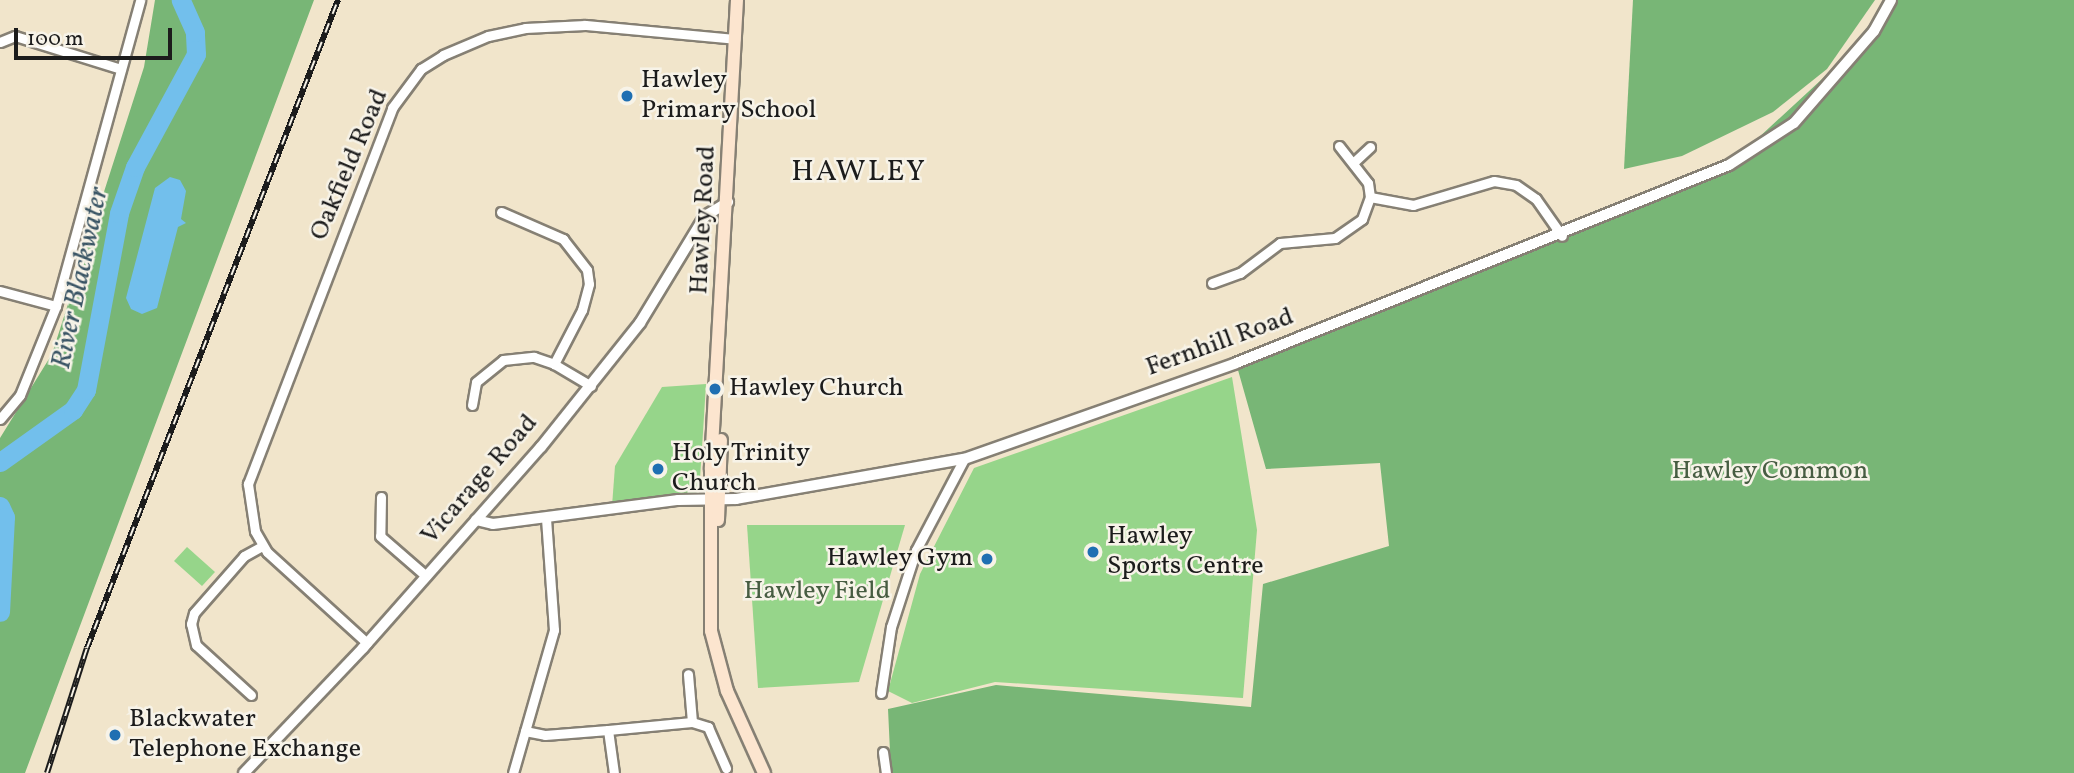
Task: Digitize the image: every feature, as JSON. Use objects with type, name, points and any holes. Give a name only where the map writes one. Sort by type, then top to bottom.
[{"type":"main road","name":"Hawley Road","points":[[737,0],[717,400],[711,631],[727,691],[764,773]]},
{"type":"street","points":[[0,419],[20,395],[56,306],[140,0]]},
{"type":"street","name":"Fernhill Road","points":[[476,520],[493,524],[715,499],[964,459],[1236,363],[1562,236],[1729,165],[1794,123],[1874,31],[1891,0]]},
{"type":"street","name":"Oakfield Road","points":[[262,546],[250,510],[250,475],[392,108],[421,69],[462,45],[525,28],[585,25],[735,39]]},
{"type":"street","points":[[0,41],[15,36],[121,69]]},
{"type":"street","points":[[1212,283],[1240,272],[1280,243],[1335,239],[1362,219],[1370,197],[1368,183],[1339,146]]},
{"type":"street","points":[[1353,162],[1370,147]]},
{"type":"street","points":[[1370,197],[1413,205],[1494,181],[1516,185],[1536,199],[1562,236]]},
{"type":"street","name":"Vicarage Road","points":[[244,773],[367,643],[592,386],[657,298],[705,216],[728,202]]},
{"type":"street","points":[[501,212],[563,239],[587,270],[589,284],[582,310],[554,364]]},
{"type":"street","points":[[0,291],[56,306]]},
{"type":"street","points":[[472,405],[476,382],[503,360],[534,357],[554,364],[592,386]]},
{"type":"street","points":[[881,693],[891,627],[916,550],[964,459]]},
{"type":"street","points":[[380,497],[380,536],[426,576]]},
{"type":"street","points":[[513,773],[554,630],[546,518]]},
{"type":"street","points":[[251,695],[196,645],[191,624],[194,613],[244,556],[262,546],[367,643]]},
{"type":"street","points":[[688,674],[692,722]]},
{"type":"street","points":[[525,731],[545,735],[692,722],[708,727],[726,768]]},
{"type":"street","points":[[608,730],[614,773]]},
{"type":"street","points":[[883,752],[886,773]]},
{"type":"green space","points":[[155,0],[314,0],[25,773],[0,773],[0,438],[52,354],[144,67]]},
{"type":"green space","points":[[1633,0],[1875,0],[1827,69],[1773,112],[1682,156],[1624,169]]},
{"type":"green space","name":"Hawley Common","points":[[1891,0],[2074,0],[2074,773],[891,773],[888,709],[996,685],[1251,707],[1263,584],[1389,546],[1380,463],[1266,469],[1236,363],[1729,165],[1874,31]]},
{"type":"green space","name":"Hawley Sports Centre","points":[[1232,377],[1257,530],[1243,698],[995,682],[912,703],[888,691],[920,574],[974,468]]},
{"type":"green space","points":[[706,384],[699,495],[612,506],[615,466],[662,387]]},
{"type":"green space","name":"Hawley Field","points":[[747,525],[905,525],[859,682],[758,688]]},
{"type":"green space","points":[[187,547],[215,572],[202,586],[174,561]]},
{"type":"water","points":[[170,177],[180,180],[186,191],[181,219],[186,223],[178,227],[157,308],[142,314],[131,309],[126,298],[155,188]]},
{"type":"waterway","name":"River Blackwater","points":[[0,462],[73,410],[86,390],[119,213],[135,167],[196,54],[195,32],[181,0]]},
{"type":"waterway","name":"River Blackwater","points":[[0,506],[5,517],[0,612]]},
{"type":"railway","points":[[47,773],[87,648],[338,0]]},
{"type":"place","name":"Hawley Primary School","points":[[627,96]]},
{"type":"place","name":"Hawley Church","points":[[715,389]]},
{"type":"place","name":"Holy Trinity Church","points":[[658,469]]},
{"type":"place","name":"Hawley Sports Centre","points":[[1093,552]]},
{"type":"place","name":"Hawley Gym","points":[[987,559]]},
{"type":"place","name":"Blackwater Telephone Exchange","points":[[115,735]]},
{"type":"district","name":"HAWLEY","points":[[859,172]]}]
